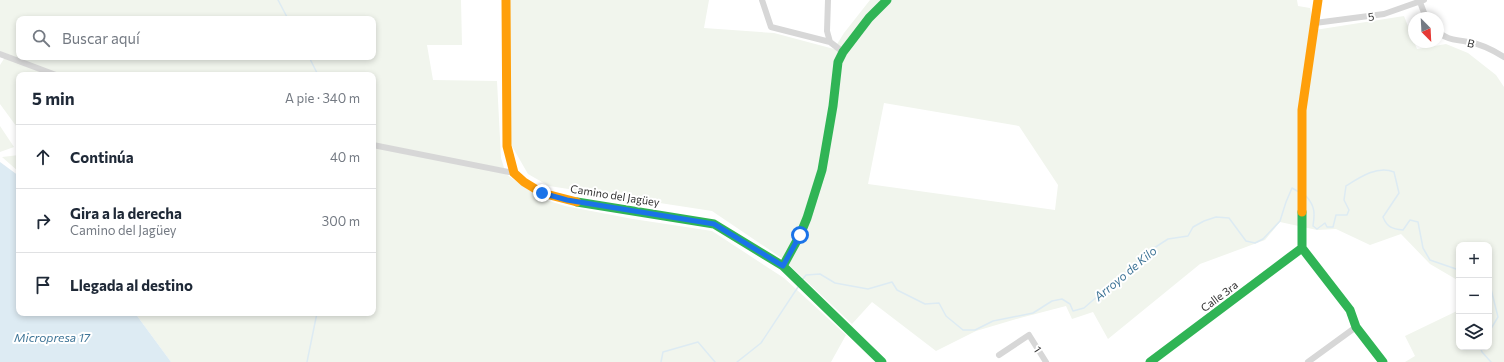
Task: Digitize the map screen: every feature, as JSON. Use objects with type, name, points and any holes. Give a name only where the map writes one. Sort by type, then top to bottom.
[{"type":"street","points":[[506,0],[507,146],[514,173]]},
{"type":"street","points":[[762,0],[771,27],[830,42],[843,52]]},
{"type":"street","points":[[828,0],[827,31],[830,42]]},
{"type":"street","points":[[783,266],[800,235],[807,218],[822,170],[832,113],[838,62],[843,52],[869,18],[887,0]]},
{"type":"street","points":[[1318,0],[1302,110],[1302,248],[1350,310],[1356,327],[1383,362]]},
{"type":"street","points":[[1422,1],[1425,12]]},
{"type":"street","name":"5","points":[[1315,24],[1384,14],[1422,1]]},
{"type":"street","name":"B","points":[[1444,37],[1447,39],[1469,42],[1492,49],[1504,57]]},
{"type":"street","points":[[0,54],[48,72]]},
{"type":"street","name":"Camino del Jagüey","points":[[376,146],[514,173],[524,182],[542,193],[567,200],[714,224],[783,266],[882,362]]},
{"type":"street","name":"Calle 3ra","points":[[1150,362],[1302,248]]},
{"type":"street","points":[[1308,362],[1356,327]]},
{"type":"street","name":"1","points":[[998,355],[1029,335],[1046,362]]},
{"type":"shaded area","points":[[0,0],[461,0],[462,45],[427,45],[433,80],[497,81],[501,158],[506,174],[540,198],[565,206],[633,219],[712,231],[784,278],[846,335],[831,362],[171,362],[137,316],[376,316],[376,72],[16,72],[16,126],[0,104],[0,65],[7,54],[0,51]]},
{"type":"shaded area","points":[[510,0],[709,0],[704,28],[774,33],[834,49],[844,33],[870,0],[1297,0],[1298,6],[1310,8],[1315,30],[1404,16],[1408,26],[1408,48],[1444,48],[1444,44],[1446,44],[1468,53],[1496,75],[1504,87],[1504,362],[1405,362],[1415,356],[1405,336],[1456,311],[1456,350],[1492,350],[1492,242],[1456,242],[1456,279],[1430,264],[1401,234],[1370,245],[1336,229],[1317,230],[1280,222],[1265,240],[1200,264],[1108,339],[1093,312],[1072,319],[1066,306],[976,331],[936,351],[872,302],[852,324],[783,259],[712,211],[549,186],[528,174],[509,141]],"holes":[[[884,103],[1019,126],[1058,185],[1055,210],[868,184]]]},
{"type":"shaded area","points":[[0,126],[14,147],[0,152]]},
{"type":"shaded area","points":[[16,155],[16,169],[2,157]]},
{"type":"water","name":"Micropresa 17","points":[[0,162],[16,174],[16,316],[137,316],[171,362],[0,362]]},
{"type":"waterway","points":[[278,0],[286,16]]},
{"type":"waterway","points":[[310,60],[316,72]]},
{"type":"waterway","name":"Arroyo de Kilo","points":[[1306,196],[1314,210],[1313,226],[1317,229],[1325,223],[1327,227],[1333,227],[1336,215],[1347,215],[1349,210],[1344,200],[1346,186],[1375,171],[1388,170],[1394,172],[1399,193],[1383,217],[1386,223],[1393,228],[1403,230],[1410,220],[1418,222],[1423,248],[1430,260],[1456,269]]},
{"type":"waterway","name":"Arroyo de Kilo","points":[[802,280],[806,275],[820,274],[835,283],[868,289],[892,282],[897,290],[925,304],[939,303],[946,316],[963,330],[975,330],[993,321],[1033,313],[1052,301],[1062,299],[1070,304],[1073,311],[1084,308],[1151,250],[1168,239],[1188,236],[1193,227],[1216,217],[1229,218],[1246,241],[1255,243],[1263,239],[1280,221],[1292,188],[1299,192]]},
{"type":"waterway","name":"Arroyo de Kilo","points":[[737,362],[761,343],[798,287]]},
{"type":"waterway","name":"Arroyo de Kilo","points":[[1492,293],[1498,317],[1492,327]]},
{"type":"waterway","points":[[307,362],[316,316]]},
{"type":"waterway","name":"Arroyo de Kilo","points":[[661,362],[663,352],[698,342],[715,362]]},
{"type":"waterway","name":"Arroyo de Kilo","points":[[1481,350],[1491,362]]},
{"type":"traffic: fast","points":[[783,266],[800,235],[807,218],[822,170],[833,106],[838,62],[843,52],[869,18],[887,0]]},
{"type":"traffic: fast","points":[[577,202],[714,224],[783,266],[882,362]]},
{"type":"traffic: fast","points":[[1302,212],[1302,248],[1350,310],[1356,327],[1383,362]]},
{"type":"traffic: fast","points":[[1150,362],[1302,248]]},
{"type":"traffic: slow","points":[[506,0],[507,146],[514,173],[524,182],[542,193],[577,202]]},
{"type":"traffic: slow","points":[[1302,212],[1302,110],[1318,0]]},
{"type":"route","points":[[542,193],[567,200],[714,224],[783,266],[800,235]]}]
